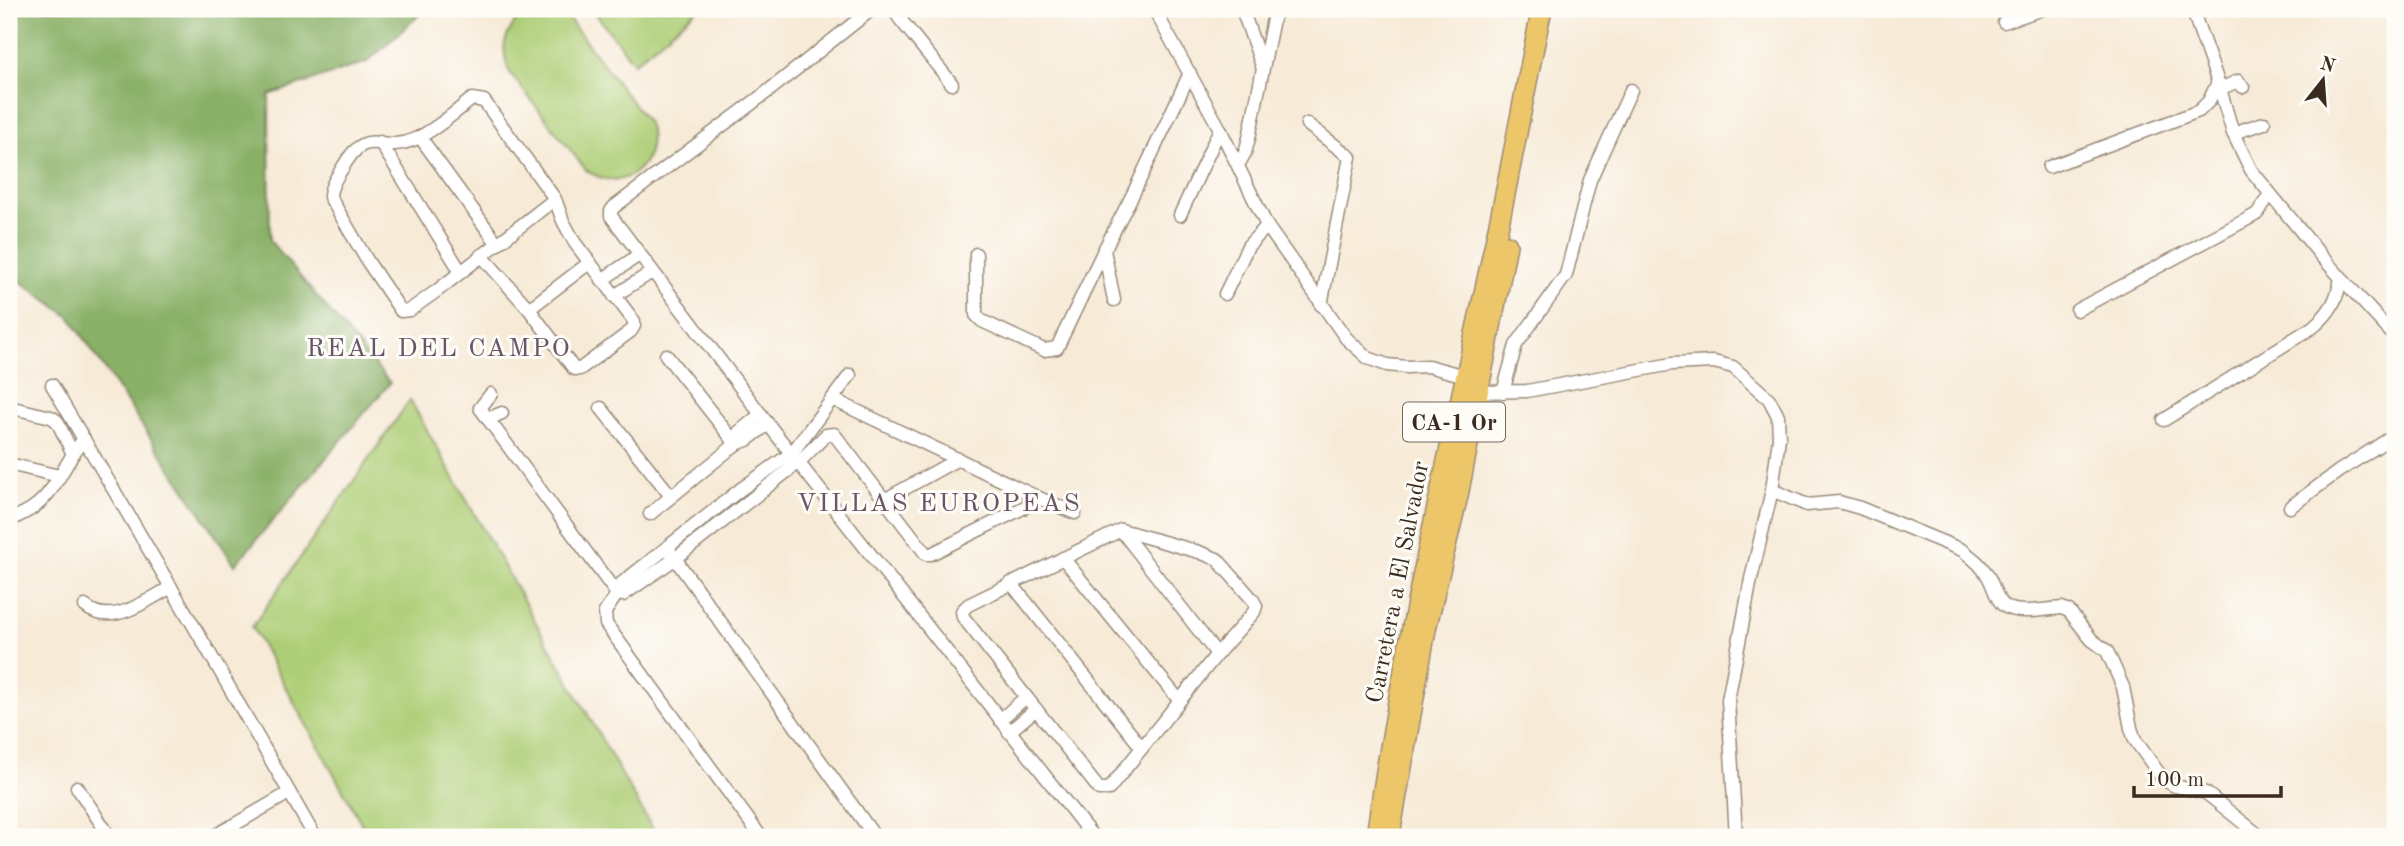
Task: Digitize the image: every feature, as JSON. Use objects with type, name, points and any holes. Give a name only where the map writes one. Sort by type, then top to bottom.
[{"type":"highway","name":"Carretera a El Salvador","points":[[1376,837],[1402,680],[1455,415],[1542,9]]},
{"type":"highway","name":"Carretera a El Salvador","points":[[1390,837],[1426,629],[1457,503],[1480,392],[1518,184],[1554,9]]},
{"type":"highway","points":[[1455,415],[1456,442],[1443,504],[1446,506],[1457,503]]},
{"type":"street","points":[[872,9],[767,92],[614,206],[611,211],[612,221],[1093,837]]},
{"type":"street","points":[[897,9],[895,12],[900,19],[952,84]]},
{"type":"street","points":[[1154,9],[1220,129],[1267,226],[1346,338],[1368,358],[1387,365],[1428,366],[1465,376]]},
{"type":"street","points":[[1242,9],[1263,66]]},
{"type":"street","points":[[1238,165],[1247,146],[1275,9]]},
{"type":"street","points":[[2004,22],[2043,9]]},
{"type":"street","points":[[2192,9],[2233,134],[2251,170],[2395,337]]},
{"type":"street","points":[[976,254],[976,315],[1044,350],[1057,348],[1190,73]]},
{"type":"street","points":[[2049,167],[2199,111],[2219,85],[2238,81],[2243,88]]},
{"type":"street","points":[[1503,391],[1516,345],[1566,275],[1590,180],[1631,90]]},
{"type":"street","points":[[481,255],[529,309],[573,368],[578,369],[631,331],[634,326],[634,321],[589,263],[563,221],[555,199],[481,99],[472,99],[420,136],[396,144],[363,143],[351,153],[330,194],[331,200],[398,309],[404,311],[410,310],[461,272],[481,255],[555,199]]},
{"type":"street","points":[[2233,134],[2264,122]]},
{"type":"street","points":[[1307,124],[1350,157],[1321,305]]},
{"type":"street","points":[[1180,215],[1220,129]]},
{"type":"street","points":[[420,136],[497,243]]},
{"type":"street","points":[[380,142],[461,272]]},
{"type":"street","points":[[2077,310],[2257,214],[2270,194]]},
{"type":"street","points":[[1225,294],[1248,246],[1267,226]]},
{"type":"street","points":[[1104,250],[1114,300]]},
{"type":"street","points":[[602,280],[639,255]]},
{"type":"street","points":[[529,309],[589,263]]},
{"type":"street","points":[[614,296],[652,272]]},
{"type":"street","points":[[2164,420],[2313,327],[2328,314],[2341,277]]},
{"type":"street","points":[[666,355],[736,444]]},
{"type":"street","points":[[1480,392],[1527,391],[1672,364],[1714,362],[1733,367],[1769,398],[1778,416],[1779,438],[1772,491],[1751,579],[1728,700],[1736,837]]},
{"type":"street","points":[[795,458],[811,430],[850,375]]},
{"type":"street","points":[[52,386],[315,837]]},
{"type":"street","points":[[491,394],[480,408],[617,594]]},
{"type":"street","points":[[832,399],[1075,513]]},
{"type":"street","points":[[9,407],[51,417],[57,421],[72,452]]},
{"type":"street","points":[[601,408],[671,496]]},
{"type":"street","points":[[488,419],[502,413]]},
{"type":"street","points":[[650,514],[736,444],[739,432],[764,419]]},
{"type":"street","points":[[811,430],[821,440]]},
{"type":"street","points":[[761,837],[606,624],[605,612],[617,594],[617,587],[672,554],[722,514],[741,489],[795,458],[826,435],[834,434],[920,550],[928,555],[1041,499]]},
{"type":"street","points":[[2290,507],[2395,435]]},
{"type":"street","points":[[9,521],[40,502],[72,452],[84,439]]},
{"type":"street","points":[[884,500],[958,459]]},
{"type":"street","points":[[9,464],[59,476]]},
{"type":"street","points":[[1772,491],[1807,505],[1839,502],[1860,508],[1962,550],[1977,560],[1989,577],[1998,600],[2006,607],[2016,610],[2062,608],[2069,611],[2092,640],[2107,651],[2123,687],[2135,740],[2164,779],[2175,786],[2206,793],[2261,837]]},
{"type":"street","points":[[1121,530],[1217,654]]},
{"type":"street","points":[[1121,530],[1217,559],[1256,606],[1254,612],[1109,789],[1099,789],[963,617],[962,611],[968,605],[1063,558],[1121,530]]},
{"type":"street","points":[[672,554],[875,837]]},
{"type":"street","points":[[1063,558],[1180,700]]},
{"type":"street","points":[[1011,583],[1142,748]]},
{"type":"street","points":[[85,606],[99,615],[106,616],[138,606],[171,587]]},
{"type":"street","points":[[1000,720],[1026,697]]},
{"type":"street","points":[[1009,732],[1036,709]]},
{"type":"street","points":[[77,787],[110,837]]},
{"type":"street","points":[[214,837],[289,793]]},
{"type":"green space","points":[[9,9],[426,9],[367,62],[269,95],[270,241],[390,383],[235,565],[70,317],[9,273]]},
{"type":"green space","points":[[592,9],[698,9],[634,63]]},
{"type":"green space","points":[[534,11],[557,13],[568,18],[648,123],[651,138],[649,151],[636,172],[613,180],[586,170],[510,73],[504,50],[506,37],[519,16]]},
{"type":"green space","points":[[410,400],[657,837],[369,837],[252,627]]},
{"type":"district","name":"REAL DEL CAMPO","points":[[439,347]]},
{"type":"district","name":"VILLAS EUROPEAS","points":[[939,502]]}]
